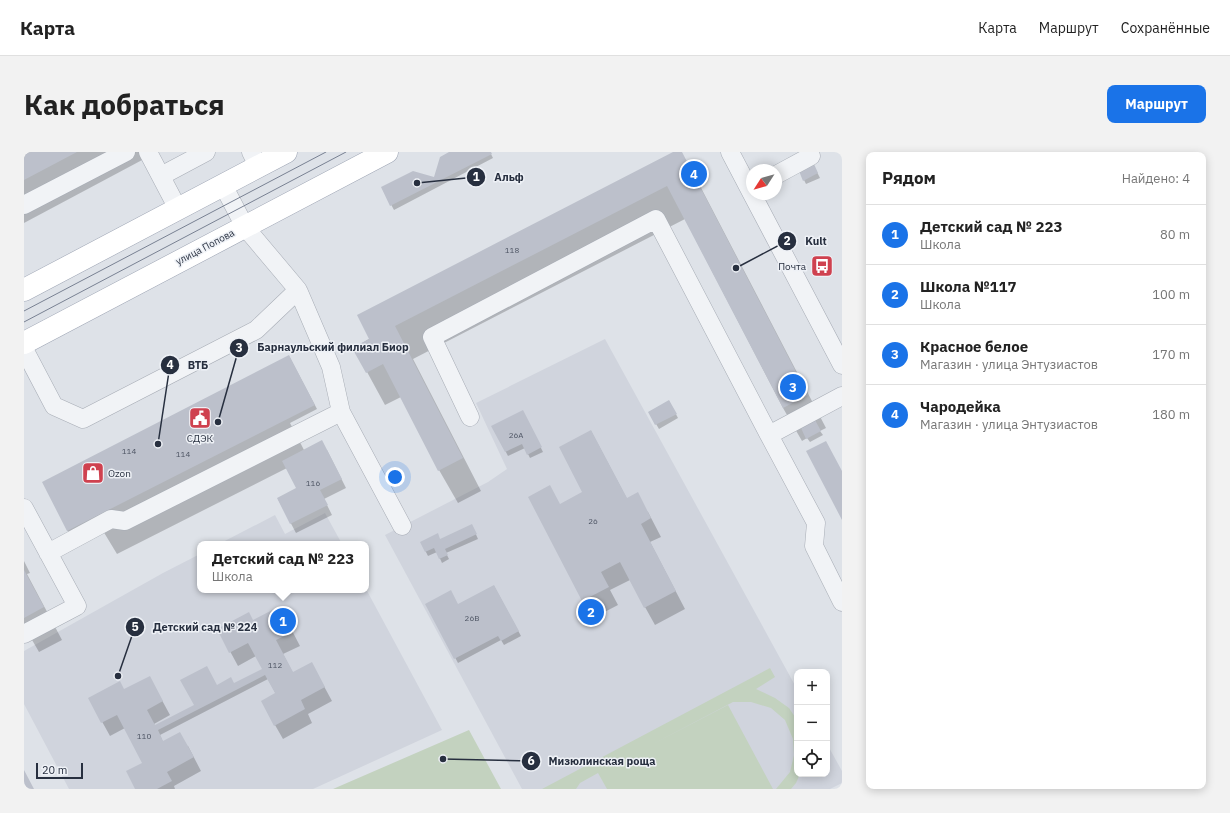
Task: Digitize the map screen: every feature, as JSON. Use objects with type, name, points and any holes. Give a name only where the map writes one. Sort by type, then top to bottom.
[{"type":"main road","points":[[24,290],[223,185],[255,159],[286,152]]},
{"type":"main road","name":"улица Попова","points":[[24,343],[387,152]]},
{"type":"street","points":[[24,205],[126,152]]},
{"type":"street","points":[[148,152],[178,209]]},
{"type":"street","points":[[161,176],[206,152]]},
{"type":"street","points":[[730,152],[746,182]]},
{"type":"street","points":[[782,172],[811,156]]},
{"type":"street","points":[[223,185],[245,227],[298,290],[332,367],[341,412],[402,526]]},
{"type":"street","points":[[756,200],[842,365]]},
{"type":"street","points":[[470,417],[432,337],[656,219],[816,523],[814,546],[842,602]]},
{"type":"street","points":[[24,349],[54,406],[82,419],[256,330],[298,290]]},
{"type":"street","points":[[769,435],[842,396]]},
{"type":"street","points":[[48,553],[111,519],[125,521],[341,412]]},
{"type":"street","points":[[24,508],[77,606],[24,634]]},
{"type":"shaded area","points":[[605,339],[794,684],[794,777],[830,777],[830,749],[842,771],[842,783],[830,789],[522,789],[385,535],[488,482],[507,469],[476,403]]},
{"type":"shaded area","points":[[325,513],[340,541],[225,541],[275,515],[285,534]]},
{"type":"shaded area","points":[[197,556],[197,593],[368,593],[442,730],[313,789],[69,789],[24,704],[24,651]]},
{"type":"green space","points":[[770,668],[775,677],[756,689],[775,698],[789,708],[794,716],[794,755],[793,739],[785,720],[771,708],[751,702],[733,702],[649,746],[728,705],[773,789],[607,789],[598,773],[580,783],[576,789],[542,789]]},
{"type":"green space","points":[[469,730],[501,789],[333,789]]},
{"type":"green space","points":[[794,755],[794,777],[799,777],[796,783],[791,789],[776,789],[790,772]]},
{"type":"building","points":[[24,152],[77,152],[24,180]]},
{"type":"building","points":[[449,152],[491,152],[492,154],[390,206],[381,187],[413,171],[434,177],[440,157]]},
{"type":"building","points":[[673,152],[682,152],[808,395],[783,408],[667,186],[395,326],[463,458],[438,471],[383,364],[366,373],[352,348],[369,339],[357,315]]},
{"type":"building","points":[[814,164],[818,173],[803,181],[799,171]]},
{"type":"building","points":[[289,355],[315,405],[67,531],[42,482]]},
{"type":"building","points":[[669,400],[677,414],[655,425],[648,412]]},
{"type":"building","points":[[523,410],[542,447],[527,455],[522,444],[505,452],[491,426]]},
{"type":"building","points":[[815,420],[821,431],[806,439],[801,428]]},
{"type":"building","points":[[591,430],[627,498],[638,492],[651,518],[641,524],[676,591],[644,608],[620,562],[601,572],[609,587],[582,601],[528,497],[550,485],[560,504],[582,492],[559,447]]},
{"type":"building","points":[[322,440],[342,479],[320,490],[328,505],[290,524],[277,498],[296,488],[282,461]]},
{"type":"building","points":[[826,441],[842,471],[842,520],[806,451]]},
{"type":"building","points":[[472,524],[477,534],[445,549],[448,555],[439,559],[434,548],[425,552],[420,542],[438,533],[440,539]]},
{"type":"building","points":[[24,570],[44,607],[24,618]]},
{"type":"building","points":[[494,585],[519,631],[501,641],[498,636],[454,659],[425,604],[451,590],[458,604]]},
{"type":"building","points":[[280,606],[293,632],[276,640],[293,672],[312,662],[325,687],[301,700],[305,709],[274,726],[261,701],[275,693],[265,675],[158,730],[163,741],[180,732],[194,757],[167,772],[172,781],[157,789],[135,789],[126,771],[142,763],[117,715],[101,723],[88,698],[120,681],[124,689],[150,676],[163,701],[147,710],[155,725],[194,705],[180,680],[207,666],[217,685],[231,677],[234,683],[262,669],[248,643],[229,653],[217,629],[249,612],[253,620]]},
{"type":"building","points":[[24,770],[34,789],[24,789]]},
{"type":"tram line","points":[[24,311],[326,152]]},
{"type":"tram line","points":[[24,322],[346,152]]},
{"type":"place","name":"Чародейка","points":[[694,174]]},
{"type":"place","name":"Альф","points":[[417,183]]},
{"type":"place","name":"Почта","points":[[822,266]]},
{"type":"place","name":"Kult","points":[[736,268]]},
{"type":"place","name":"Красное белое","points":[[793,387]]},
{"type":"place","name":"СДЭК","points":[[200,418]]},
{"type":"place","name":"Барнаульский филиал Биор","points":[[218,422]]},
{"type":"place","name":"ВТБ","points":[[158,444]]},
{"type":"place","name":"Ozon","points":[[93,473]]},
{"type":"place","name":"Школа №117","points":[[591,612]]},
{"type":"place","name":"Детский сад № 223","points":[[283,621]]},
{"type":"place","name":"Детский сад № 224","points":[[118,676]]},
{"type":"place","name":"Мизюлинская роща","points":[[443,759]]}]
